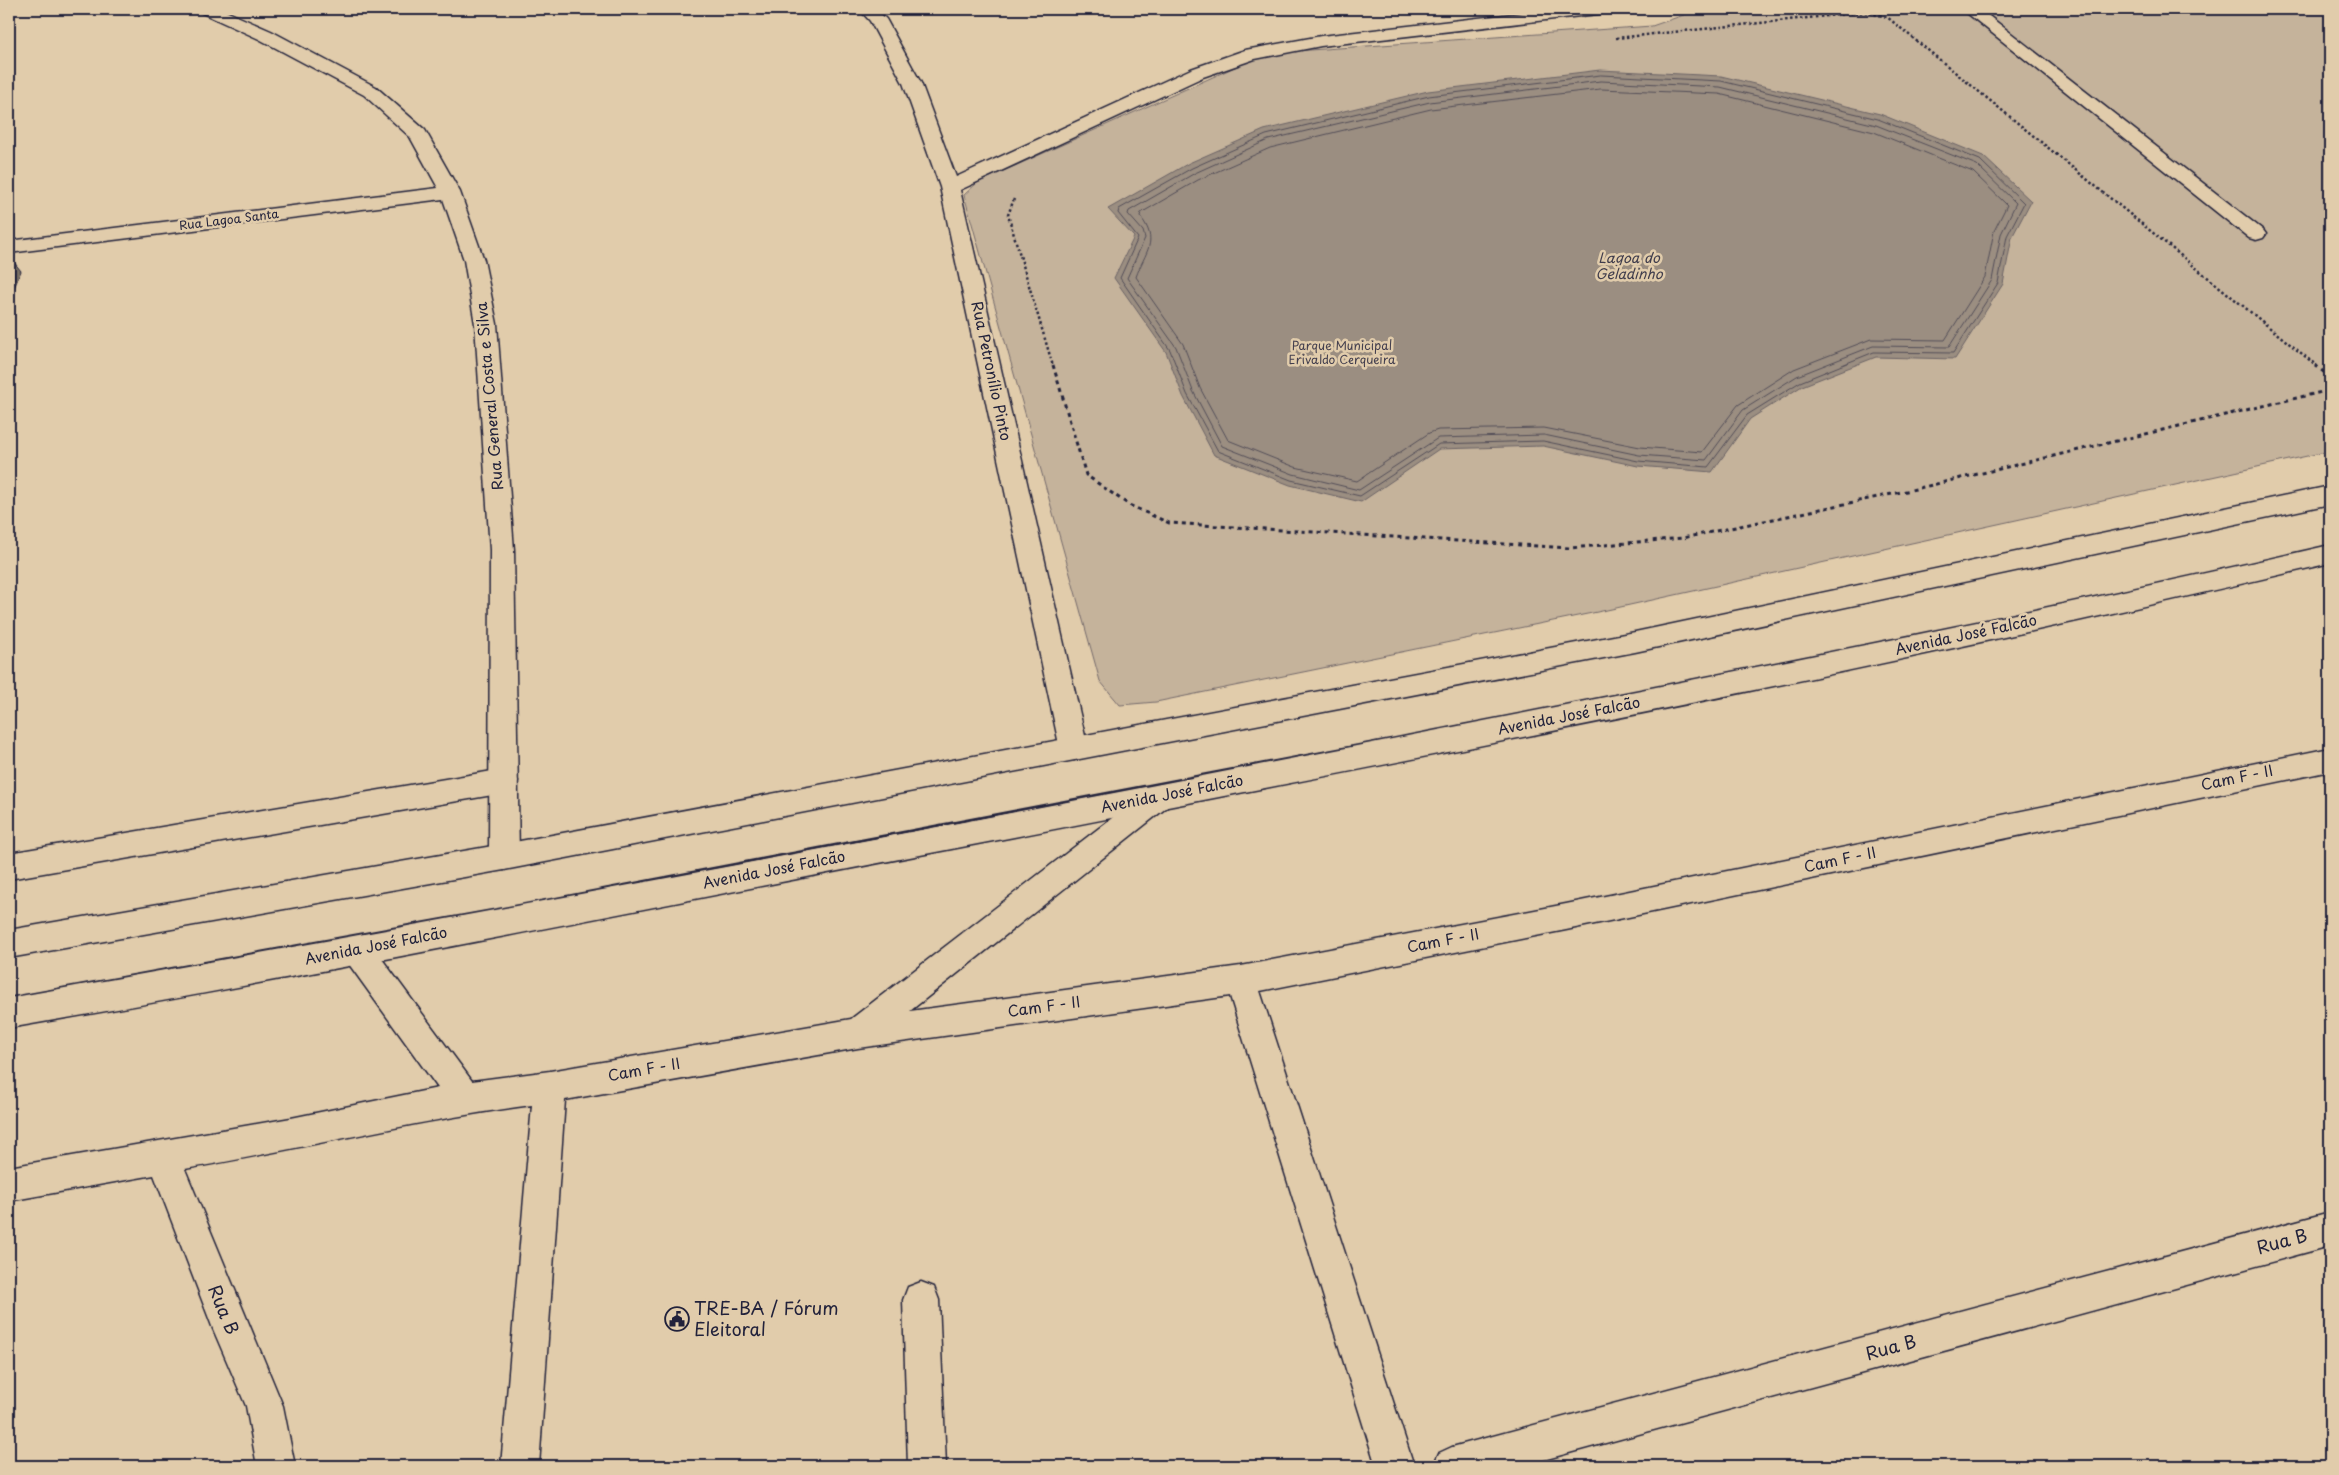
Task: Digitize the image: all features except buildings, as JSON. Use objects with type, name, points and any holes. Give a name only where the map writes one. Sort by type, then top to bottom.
[{"type":"street","name":"Rua General Costa e Silva","points":[[208,9],[265,35],[370,91],[418,134],[450,192],[474,260],[486,324],[502,550],[504,856]]},
{"type":"street","name":"Rua Petronílio Pinto","points":[[867,9],[877,19],[912,83],[950,187],[1074,749]]},
{"type":"street","points":[[950,187],[1197,73],[1251,54],[1320,41],[1598,9]]},
{"type":"street","points":[[1970,9],[2256,234]]},
{"type":"street","name":"Rua Lagoa Santa","points":[[9,247],[450,192]]},
{"type":"street","points":[[9,944],[504,856],[1635,642],[2330,495]]},
{"type":"street","name":"Avenida José Falcão","points":[[9,1013],[358,950],[1161,796],[1867,656],[2198,585],[2330,554]]},
{"type":"street","name":"Cam F - II","points":[[9,1184],[292,1134],[465,1098],[550,1086],[858,1033],[1241,980],[1566,917],[2330,759]]},
{"type":"street","points":[[9,866],[504,780]]},
{"type":"street","points":[[858,1033],[1161,796]]},
{"type":"street","points":[[358,950],[465,1098]]},
{"type":"street","points":[[1241,980],[1394,1466]]},
{"type":"street","points":[[520,1466],[550,1086]]},
{"type":"street","name":"Rua B","points":[[163,1156],[231,1330],[264,1406],[276,1466]]},
{"type":"street","name":"Rua B","points":[[1452,1466],[2330,1229]]},
{"type":"street","points":[[921,1300],[927,1466]]},
{"type":"path","points":[[1607,39],[1865,12],[1887,17],[2330,378]]},
{"type":"path","points":[[1014,198],[1008,215],[1086,475],[1129,505],[1169,523],[1570,548],[1683,538],[1911,490],[2330,390]]},
{"type":"green space","name":"Parque Municipal Erivaldo Cerqueira","points":[[1701,9],[2330,9],[2330,451],[1607,610],[1156,702],[1120,705],[1100,681],[964,195],[977,183],[1255,58],[1296,51],[1652,26]]},
{"type":"water","name":"Lagoa do Geladinho","points":[[1600,70],[1721,76],[1880,114],[1983,156],[2031,201],[2012,237],[2003,284],[1955,359],[1876,357],[1802,386],[1750,419],[1712,472],[1638,466],[1543,446],[1439,449],[1361,502],[1290,485],[1214,455],[1183,396],[1166,352],[1114,278],[1134,237],[1108,209],[1189,163],[1264,130],[1428,91]]},
{"type":"place","name":"TRE-BA / Fórum Eleitoral","points":[[677,1319]]}]
